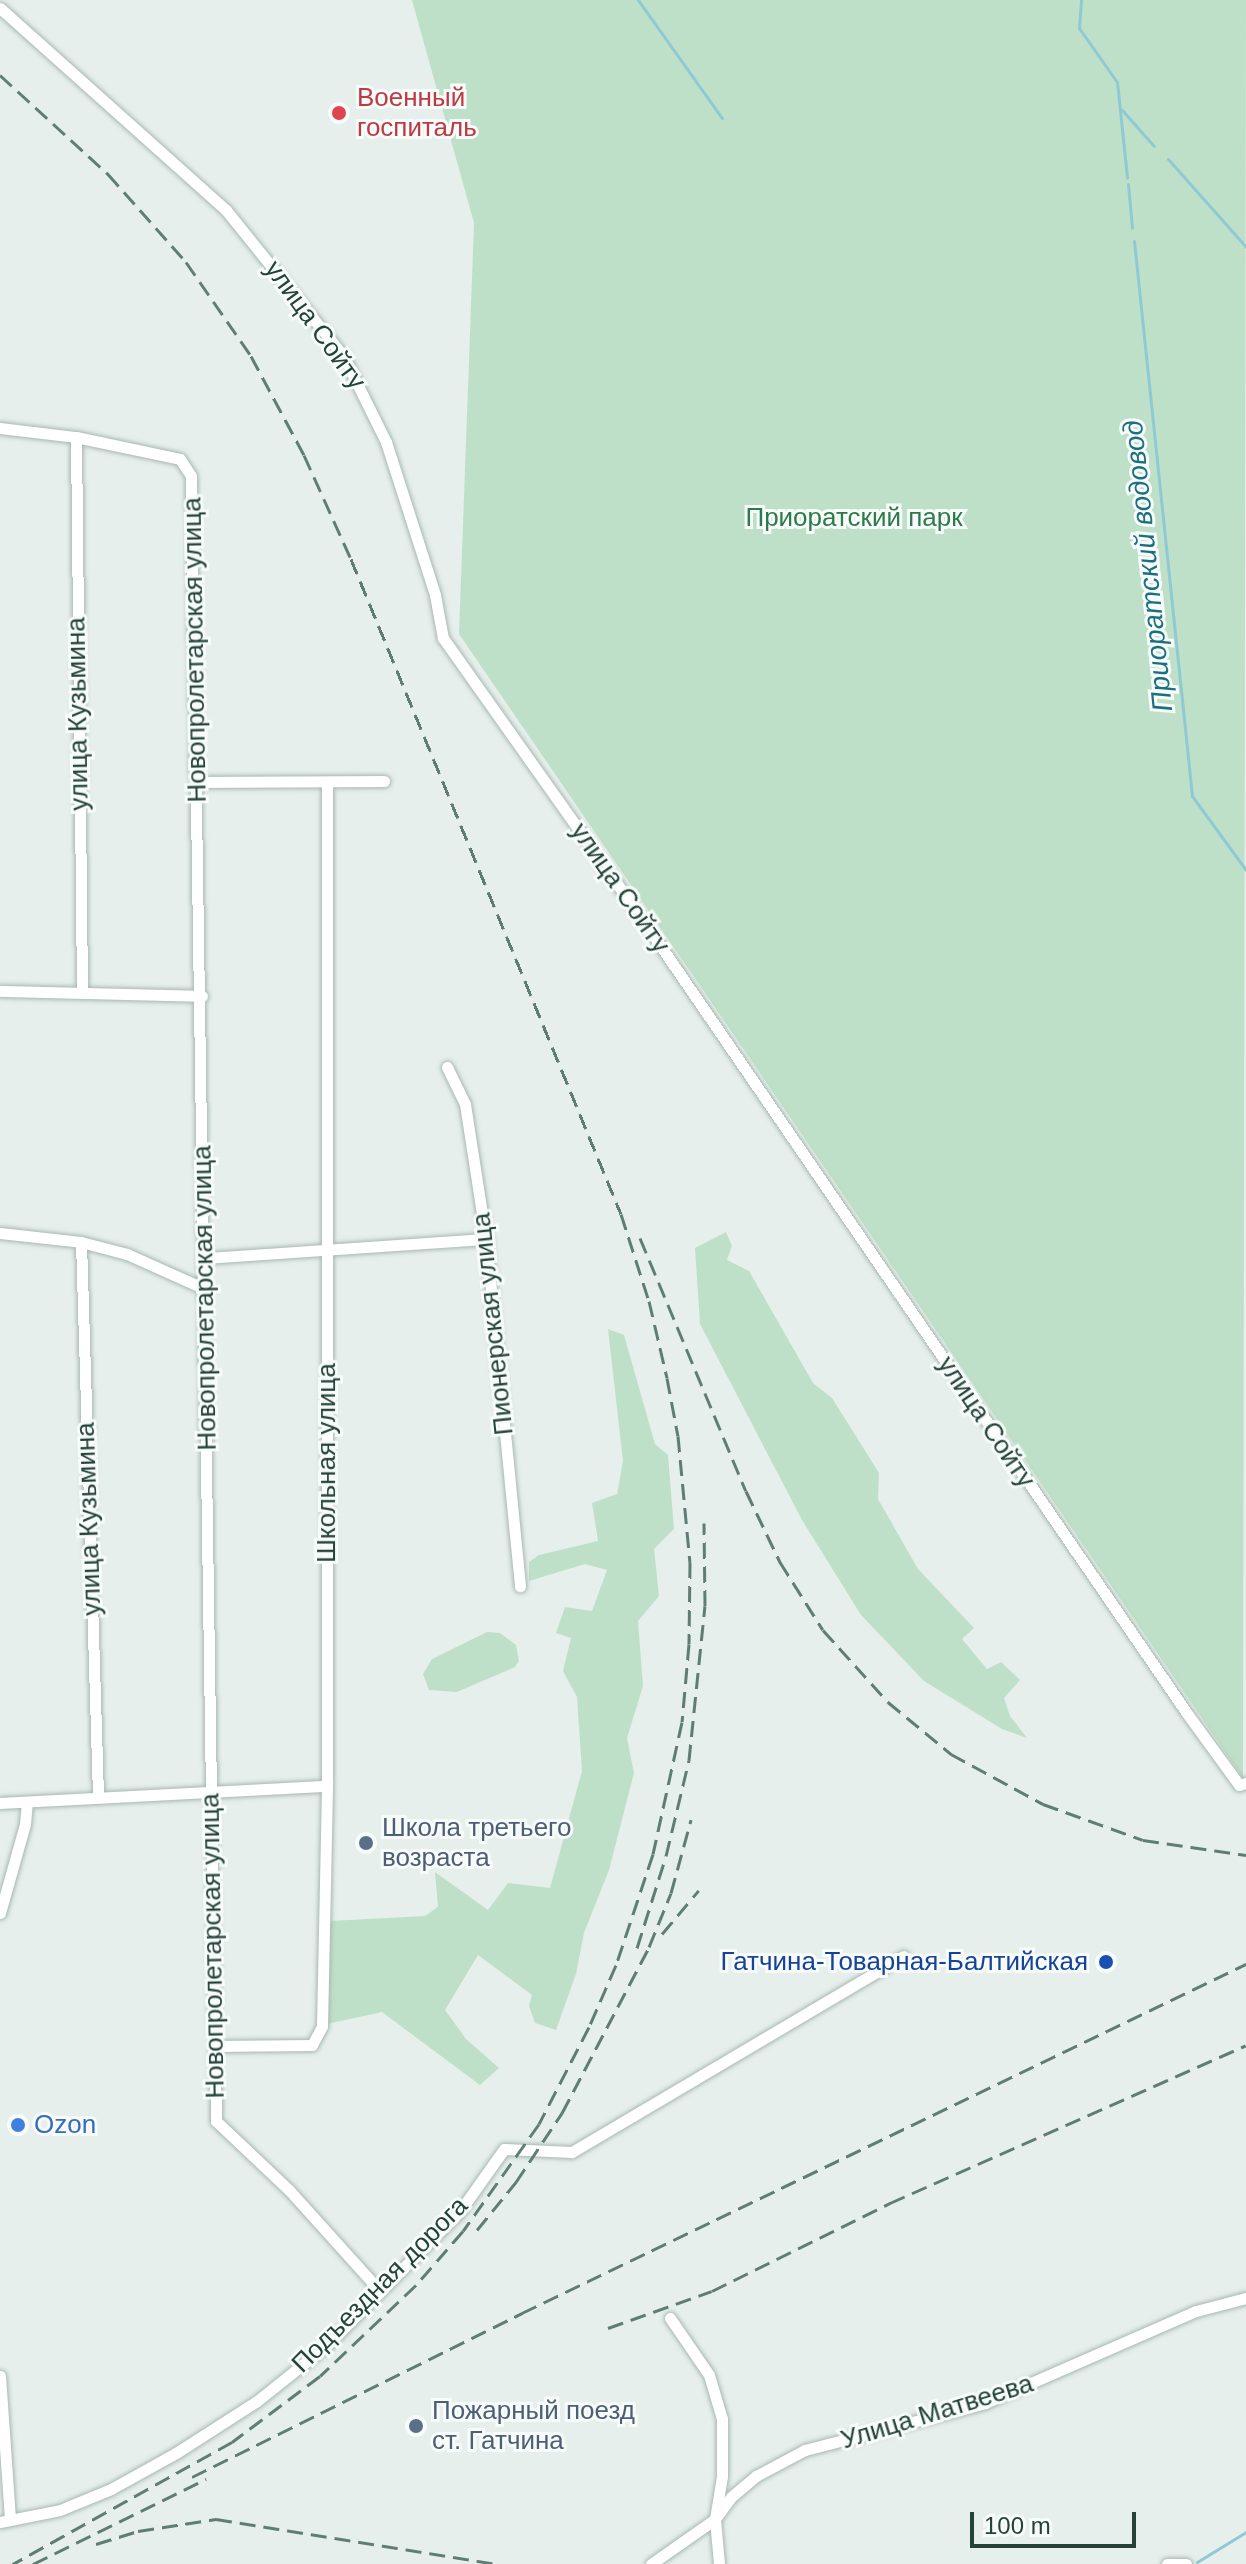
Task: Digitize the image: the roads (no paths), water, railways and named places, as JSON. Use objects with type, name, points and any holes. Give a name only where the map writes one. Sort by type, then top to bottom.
[{"type":"street","name":"улица Сойту","points":[[0,8],[226,210],[344,357],[386,442],[435,595],[443,638],[654,937],[1177,1700],[1239,1785],[1246,1783]]},
{"type":"street","points":[[6,428],[76,437]]},
{"type":"street","name":"Новопролетарская улица","points":[[76,437],[180,459],[191,476],[206,1258],[216,2121],[289,2190],[379,2290]]},
{"type":"street","name":"улица Кузьмина","points":[[76,437],[82,991]]},
{"type":"street","points":[[198,782],[384,781]]},
{"type":"street","name":"Школьная улица","points":[[215,2046],[312,2045],[322,2026],[327,1786],[327,782]]},
{"type":"street","points":[[0,991],[202,996]]},
{"type":"street","name":"Пионерская улица","points":[[447,1067],[465,1104],[486,1239],[520,1586]]},
{"type":"street","points":[[0,1233],[81,1242],[127,1254],[205,1289]]},
{"type":"street","points":[[206,1258],[486,1239]]},
{"type":"street","name":"улица Кузьмина","points":[[81,1242],[98,1796]]},
{"type":"street","points":[[0,1803],[327,1786]]},
{"type":"street","points":[[0,1913],[25,1824],[27,1802]]},
{"type":"street","name":"Подъездная дорога","points":[[5,2521],[60,2510],[111,2489],[176,2453],[296,2372],[326,2346],[460,2211],[504,2149],[572,2152],[903,1956]]},
{"type":"street","name":"Улица Матвеева","points":[[651,2564],[715,2519],[731,2497],[756,2476],[805,2450],[985,2403],[1196,2311],[1246,2298]]},
{"type":"street","points":[[670,2318],[709,2375],[722,2419],[722,2476],[715,2519],[719,2564]]},
{"type":"street","points":[[0,2376],[5,2521]]},
{"type":"street","points":[[1167,2564],[1186,2564]]},
{"type":"waterway","points":[[638,0],[722,118]]},
{"type":"waterway","name":"Приоратский водовод","points":[[1081,0],[1079,28],[1117,82],[1127,177]]},
{"type":"waterway","points":[[1122,110],[1154,146]]},
{"type":"waterway","points":[[1168,159],[1246,247]]},
{"type":"waterway","name":"Приоратский водовод","points":[[1128,184],[1132,228]]},
{"type":"waterway","name":"Приоратский водовод","points":[[1134,241],[1192,796],[1246,870]]},
{"type":"waterway","name":"Приоратский водовод","points":[[1197,2562],[1246,2532]]},
{"type":"railway","points":[[0,75],[108,174],[186,262],[251,356],[304,455],[351,559],[621,1214],[649,1301],[667,1378],[678,1436],[690,1562],[689,1644],[682,1722],[653,1854],[616,1965],[589,2027],[539,2124],[463,2231],[416,2285],[320,2376],[232,2442],[13,2564]]},
{"type":"railway","points":[[640,1238],[746,1491],[780,1562],[823,1630],[888,1702],[951,1754],[1043,1804],[1143,1840],[1246,1855]]},
{"type":"railway","points":[[637,1948],[666,1856],[689,1760],[705,1606],[704,1523]]},
{"type":"railway","points":[[477,2230],[516,2182],[562,2113],[649,1947],[671,1893],[691,1820]]},
{"type":"railway","points":[[662,1934],[699,1890]]},
{"type":"railway","points":[[192,2477],[522,2313],[1246,1964]]},
{"type":"railway","points":[[608,2328],[712,2291],[890,2203],[1246,2045]]},
{"type":"railway","points":[[33,2564],[206,2479]]},
{"type":"railway","points":[[96,2544],[138,2531],[216,2519],[496,2564]]},
{"type":"place","name":"Военный госпиталь","points":[[339,113]]},
{"type":"place","name":"Школа третьего возраста","points":[[366,1843]]},
{"type":"place","name":"Гатчина-Товарная-Балтийская","points":[[1106,1962]]},
{"type":"place","name":"Ozon","points":[[18,2125]]},
{"type":"place","name":"Пожарный поезд ст. Гатчина","points":[[416,2426]]},
{"type":"park label","name":"Приоратский парк","points":[[854,518]]}]
